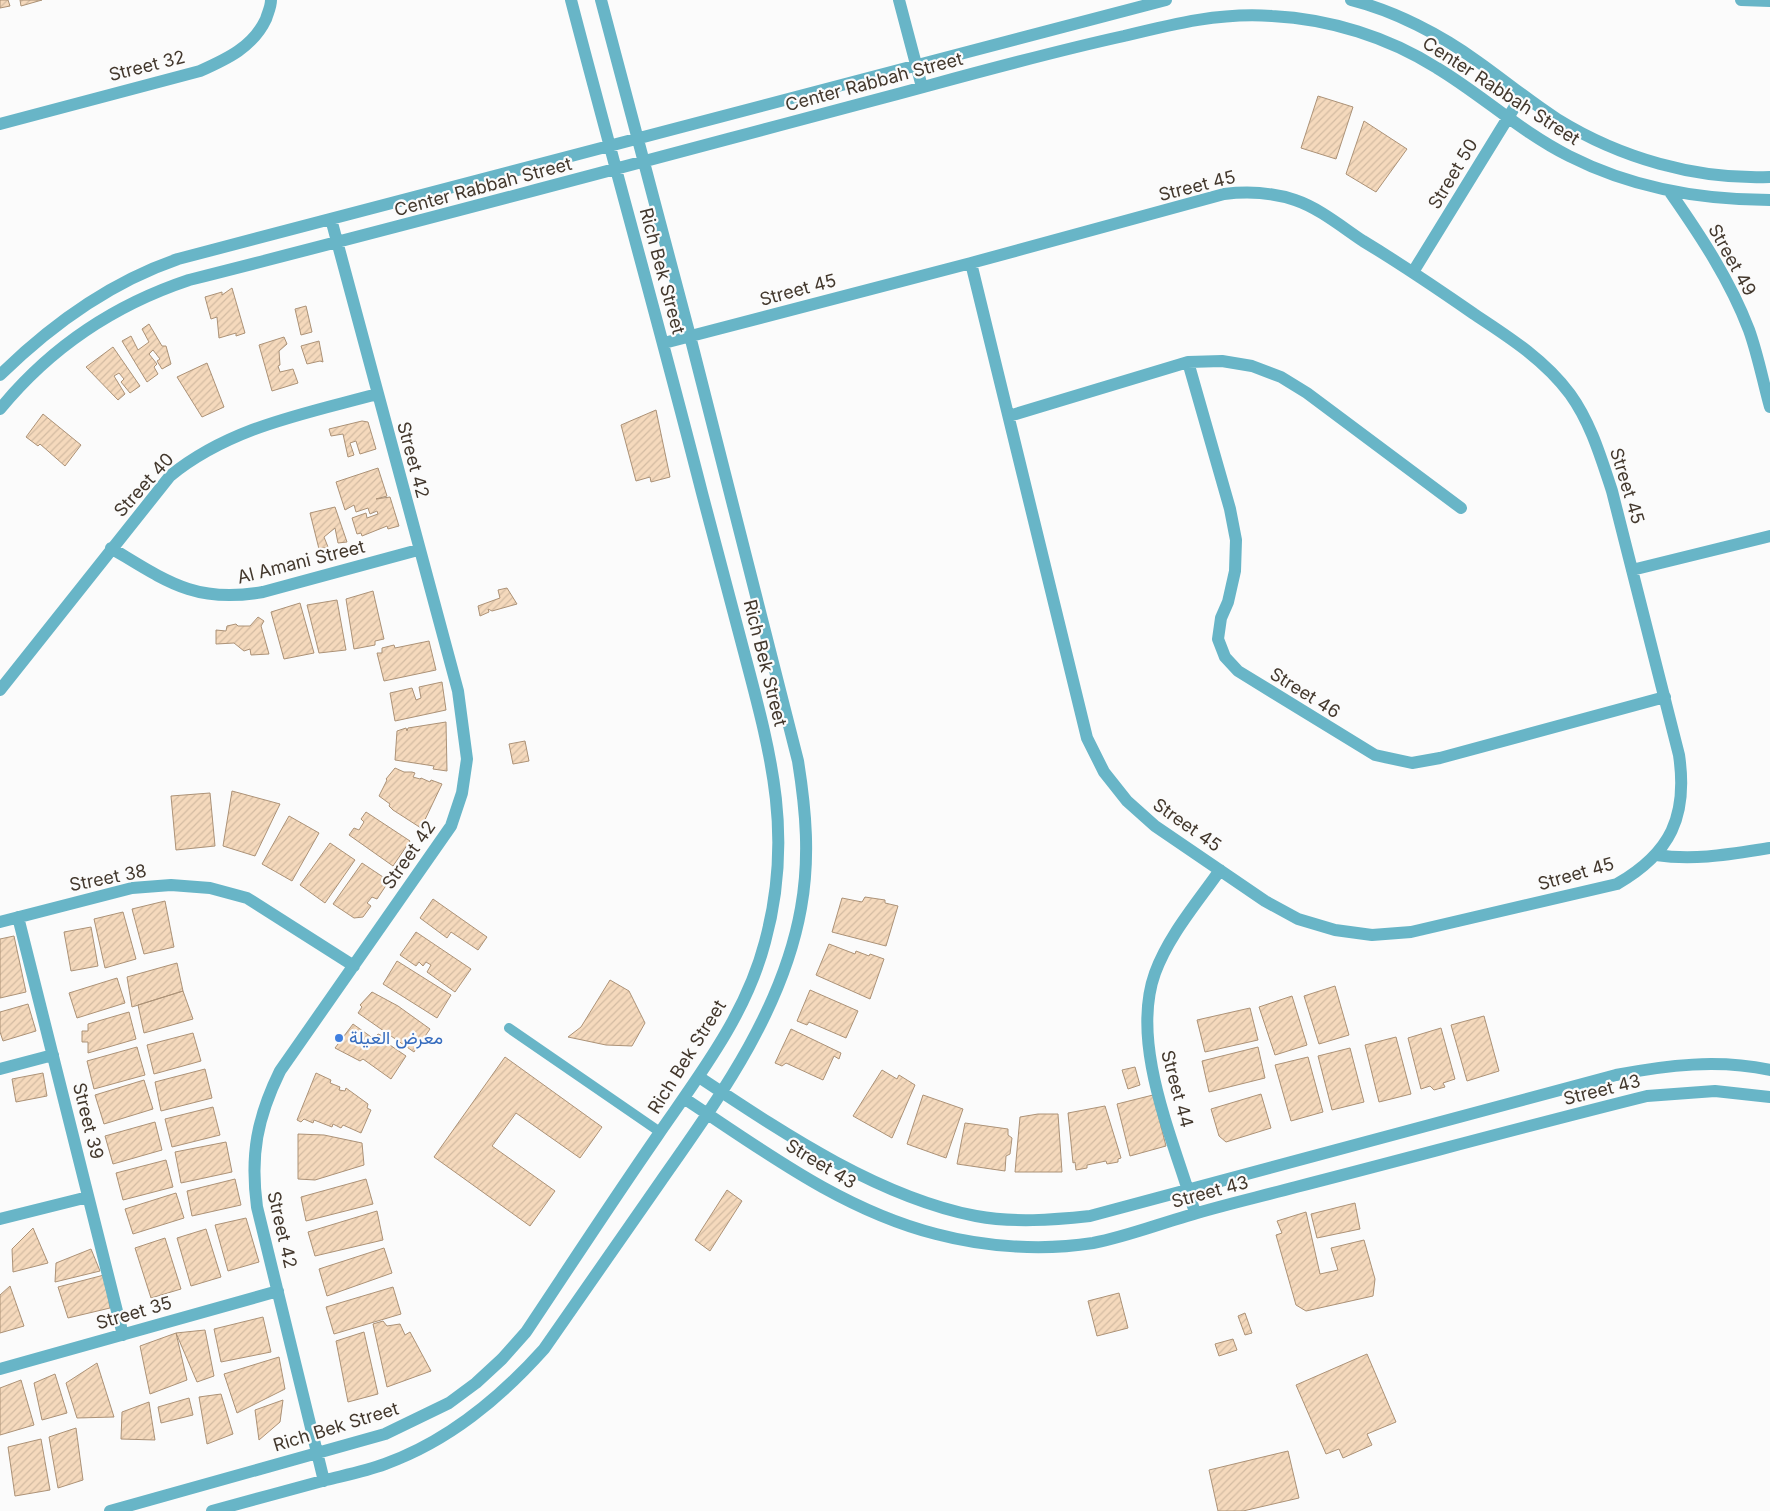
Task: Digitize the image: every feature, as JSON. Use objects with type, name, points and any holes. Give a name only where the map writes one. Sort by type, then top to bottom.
[{"type":"street","name":"Street 32","points":[[0,124],[200,71],[227,59],[247,46],[262,27],[271,0]]},
{"type":"street","name":"Rich Bek Street","points":[[110,1511],[385,1434],[416,1421],[448,1403],[476,1383],[502,1359],[526,1332],[660,1132],[685,1099],[736,1016],[752,980],[765,943],[776,886],[780,828],[776,789],[760,714],[664,343],[609,146],[571,0]]},
{"type":"street","name":"Rich Bek Street","points":[[212,1511],[387,1464],[423,1448],[480,1410],[518,1378],[544,1349],[708,1114],[749,1046],[789,956],[801,908],[807,859],[806,809],[791,725],[601,0]]},
{"type":"street","points":[[899,0],[922,87]]},
{"type":"street","name":"Center Rabbah Street","points":[[0,375],[54,327],[134,276],[178,259],[1166,0]]},
{"type":"street","name":"Center Rabbah Street","points":[[1352,0],[1430,32],[1476,60],[1522,95],[1582,134],[1648,161],[1719,175],[1770,177]]},
{"type":"street","points":[[1741,0],[1770,1]]},
{"type":"street","name":"Center Rabbah Street","points":[[0,409],[32,374],[66,343],[130,304],[159,290],[189,280],[616,170],[1095,42],[1201,18],[1236,15],[1272,16],[1306,19],[1341,27],[1407,51],[1438,68],[1508,118],[1568,156],[1601,171],[1670,192],[1704,197],[1770,200]]},
{"type":"street","name":"Street 50","points":[[1413,272],[1522,95]]},
{"type":"street","name":"Street 45","points":[[664,343],[1224,194],[1249,191],[1274,194],[1297,201],[1413,272],[1519,344],[1547,367],[1570,394],[1589,425],[1602,459],[1680,755],[1683,781],[1678,816],[1671,833],[1656,855],[1638,872],[1617,884],[1411,932],[1372,935],[1335,930],[1298,919],[1265,901],[1155,826],[1127,801],[1104,772],[1087,738],[971,262]]},
{"type":"street","name":"Street 49","points":[[1670,192],[1704,240],[1742,312],[1755,350],[1770,408]]},
{"type":"street","name":"Street 42","points":[[324,1481],[256,1207],[253,1179],[254,1150],[259,1122],[268,1096],[280,1071],[451,826],[462,793],[467,759],[458,691],[418,550],[331,219]]},
{"type":"street","points":[[1009,416],[1188,362],[1222,361],[1252,366],[1281,377],[1307,393],[1461,508]]},
{"type":"street","name":"Street 46","points":[[1188,362],[1230,509],[1236,540],[1235,571],[1228,602],[1221,618],[1218,639],[1225,657],[1238,671],[1357,746],[1384,758],[1412,763],[1440,758],[1664,697]]},
{"type":"street","name":"Street 40","points":[[0,690],[170,476],[190,459],[213,446],[263,424],[377,394]]},
{"type":"street","points":[[1632,570],[1770,536]]},
{"type":"street","name":"Al Amani Street","points":[[111,548],[168,582],[190,591],[214,596],[238,596],[262,592],[418,550]]},
{"type":"street","points":[[1656,855],[1702,858],[1770,848]]},
{"type":"street","name":"Street 44","points":[[1195,1213],[1150,1069],[1147,1037],[1148,1005],[1155,974],[1168,944],[1220,870]]},
{"type":"street","name":"Street 38","points":[[0,922],[132,888],[171,885],[210,888],[247,898],[354,966]]},
{"type":"street","name":"Street 39","points":[[18,917],[123,1334]]},
{"type":"street","points":[[0,1069],[53,1055]]},
{"type":"street","name":"Street 43","points":[[699,1077],[839,1164],[906,1196],[941,1208],[978,1216],[1015,1220],[1052,1220],[1090,1216],[1616,1075],[1679,1064],[1716,1063],[1770,1070]]},
{"type":"street","name":"Street 43","points":[[685,1099],[828,1191],[863,1209],[900,1224],[938,1235],[976,1242],[1015,1246],[1054,1246],[1094,1243],[1195,1213],[1647,1096],[1715,1091],[1770,1096]]},
{"type":"street","points":[[0,1219],[88,1197]]},
{"type":"street","name":"Street 35","points":[[0,1369],[278,1290]]},
{"type":"lane","points":[[509,1028],[660,1132]]},
{"type":"building","points":[[0,0],[8,0],[10,6],[0,8]]},
{"type":"building","points":[[20,0],[42,0],[21,6]]},
{"type":"building","points":[[1318,96],[1353,107],[1336,159],[1301,148]]},
{"type":"building","points":[[1364,121],[1407,149],[1376,192],[1346,174]]},
{"type":"building","points":[[232,288],[245,333],[236,336],[236,333],[219,338],[217,317],[211,319],[205,297],[222,292],[222,295]]},
{"type":"building","points":[[306,306],[312,332],[301,335],[295,309]]},
{"type":"building","points":[[149,324],[162,346],[166,346],[171,364],[162,369],[157,361],[160,359],[153,350],[149,354],[157,364],[154,367],[158,374],[147,382],[122,341],[131,336],[138,350],[149,342],[142,329]]},
{"type":"building","points":[[284,337],[287,344],[279,351],[280,365],[278,366],[280,372],[293,369],[298,383],[272,391],[259,345]]},
{"type":"building","points":[[319,341],[323,362],[307,364],[301,346]]},
{"type":"building","points":[[113,347],[140,386],[130,393],[121,382],[124,379],[119,373],[114,376],[125,394],[118,400],[86,367]]},
{"type":"building","points":[[207,363],[224,407],[202,417],[177,377]]},
{"type":"building","points":[[656,410],[670,477],[651,482],[650,477],[636,481],[621,425]]},
{"type":"building","points":[[43,414],[81,445],[65,466],[40,444],[38,446],[26,437]]},
{"type":"building","points":[[362,421],[368,422],[376,449],[360,454],[356,441],[350,443],[354,455],[348,457],[343,434],[331,436],[329,429]]},
{"type":"building","points":[[378,468],[387,496],[376,499],[390,497],[399,526],[388,529],[387,526],[362,536],[361,533],[357,534],[352,518],[366,513],[367,518],[378,514],[377,511],[370,514],[368,508],[356,512],[354,505],[345,510],[336,482]]},
{"type":"building","points":[[335,507],[347,542],[338,543],[335,528],[324,537],[328,547],[319,549],[310,513]]},
{"type":"building","points":[[507,588],[517,604],[492,611],[488,609],[489,612],[480,616],[478,606],[500,598],[498,590]]},
{"type":"building","points":[[373,591],[384,639],[375,641],[375,645],[354,649],[346,599]]},
{"type":"building","points":[[337,600],[346,650],[319,653],[307,605]]},
{"type":"building","points":[[300,603],[314,653],[284,659],[271,612]]},
{"type":"building","points":[[258,617],[264,621],[261,626],[269,654],[251,655],[250,649],[244,651],[234,643],[216,644],[216,630],[226,631],[227,626],[236,624],[238,626],[250,626]]},
{"type":"building","points":[[429,641],[436,670],[384,681],[377,653],[382,653],[382,648],[394,645],[395,648]]},
{"type":"building","points":[[442,682],[446,710],[395,721],[390,693],[412,688],[416,700],[421,698],[419,687]]},
{"type":"building","points":[[446,722],[447,771],[433,769],[434,766],[395,760],[397,731],[406,728],[407,731],[408,728]]},
{"type":"building","points":[[525,741],[529,761],[513,764],[509,744]]},
{"type":"building","points":[[395,768],[404,772],[415,773],[413,777],[442,784],[421,828],[393,810],[389,806],[390,804],[379,796],[386,779]]},
{"type":"building","points":[[232,791],[280,804],[255,856],[223,846]]},
{"type":"building","points":[[210,793],[215,846],[176,850],[171,796]]},
{"type":"building","points":[[366,812],[410,841],[393,866],[349,835],[354,828],[359,830],[364,822],[361,819]]},
{"type":"building","points":[[289,816],[319,833],[292,881],[262,864]]},
{"type":"building","points":[[330,843],[355,860],[325,903],[300,885]]},
{"type":"building","points":[[362,863],[389,881],[377,899],[372,897],[367,903],[371,906],[363,917],[354,918],[333,904]]},
{"type":"building","points":[[865,897],[885,900],[885,903],[898,906],[886,946],[832,932],[842,898],[862,902]]},
{"type":"building","points":[[433,899],[487,937],[478,950],[451,932],[447,938],[420,918]]},
{"type":"building","points":[[165,901],[174,947],[144,954],[132,909]]},
{"type":"building","points":[[123,912],[136,959],[105,968],[94,919]]},
{"type":"building","points":[[91,927],[98,966],[71,971],[64,932]]},
{"type":"building","points":[[416,932],[471,969],[455,992],[427,972],[431,965],[426,962],[423,966],[419,962],[416,966],[400,955]]},
{"type":"building","points":[[14,936],[26,992],[0,998],[0,939]]},
{"type":"building","points":[[829,944],[855,954],[856,951],[884,959],[870,999],[816,975]]},
{"type":"building","points":[[397,961],[451,995],[437,1018],[383,984]]},
{"type":"building","points":[[177,963],[183,991],[132,1007],[127,977]]},
{"type":"building","points":[[117,978],[125,1003],[77,1018],[69,993]]},
{"type":"building","points":[[610,980],[629,991],[645,1023],[632,1046],[606,1045],[568,1037],[581,1027]]},
{"type":"building","points":[[1335,986],[1349,1035],[1319,1044],[1304,996]]},
{"type":"building","points":[[810,990],[858,1011],[846,1038],[809,1022],[807,1025],[797,1021]]},
{"type":"building","points":[[183,991],[193,1019],[144,1033],[138,1005]]},
{"type":"building","points":[[372,992],[398,1006],[430,1029],[414,1052],[358,1013],[362,1007],[360,1005]]},
{"type":"building","points":[[1292,996],[1307,1045],[1275,1055],[1259,1007]]},
{"type":"building","points":[[28,1004],[36,1031],[3,1041],[0,1032],[0,1012]]},
{"type":"building","points":[[1250,1008],[1258,1040],[1205,1052],[1197,1020]]},
{"type":"building","points":[[129,1012],[136,1039],[88,1053],[88,1042],[82,1042],[82,1031],[88,1031],[88,1024]]},
{"type":"building","points":[[1484,1016],[1499,1071],[1467,1081],[1451,1025]]},
{"type":"building","points":[[353,1024],[374,1039],[378,1034],[385,1037],[384,1041],[406,1056],[391,1079],[363,1059],[360,1061],[335,1048]]},
{"type":"building","points":[[1441,1028],[1455,1079],[1443,1083],[1445,1087],[1434,1090],[1430,1086],[1421,1089],[1408,1038]]},
{"type":"building","points":[[791,1029],[841,1053],[839,1059],[834,1056],[823,1080],[786,1063],[782,1066],[775,1063]]},
{"type":"building","points":[[193,1033],[201,1061],[154,1074],[147,1045]]},
{"type":"building","points":[[1396,1037],[1411,1094],[1379,1102],[1365,1045]]},
{"type":"building","points":[[137,1047],[145,1075],[94,1089],[87,1061]]},
{"type":"building","points":[[1258,1047],[1265,1078],[1209,1092],[1202,1061]]},
{"type":"building","points":[[1350,1048],[1364,1102],[1332,1110],[1318,1056]]},
{"type":"building","points":[[505,1057],[602,1127],[580,1158],[516,1113],[492,1146],[555,1191],[530,1226],[434,1157]]},
{"type":"building","points":[[1308,1057],[1323,1112],[1291,1121],[1275,1065]]},
{"type":"building","points":[[1135,1067],[1140,1085],[1128,1089],[1122,1070]]},
{"type":"building","points":[[205,1069],[212,1098],[161,1111],[155,1082]]},
{"type":"building","points":[[882,1070],[897,1079],[899,1075],[915,1085],[892,1138],[853,1116]]},
{"type":"building","points":[[43,1073],[47,1096],[16,1102],[12,1079]]},
{"type":"building","points":[[316,1073],[331,1080],[330,1083],[340,1087],[339,1090],[345,1091],[346,1088],[368,1104],[367,1108],[371,1110],[361,1133],[343,1125],[341,1128],[333,1124],[332,1127],[314,1120],[313,1123],[304,1119],[301,1122],[297,1120]]},
{"type":"building","points":[[144,1080],[153,1109],[104,1124],[95,1095]]},
{"type":"building","points":[[1261,1094],[1271,1128],[1226,1142],[1219,1136],[1211,1109]]},
{"type":"building","points":[[923,1095],[963,1109],[946,1158],[907,1144]]},
{"type":"building","points":[[1153,1095],[1166,1146],[1130,1156],[1117,1104]]},
{"type":"building","points":[[1105,1106],[1121,1158],[1118,1159],[1118,1162],[1107,1164],[1106,1161],[1087,1165],[1087,1168],[1076,1170],[1075,1162],[1073,1163],[1068,1113]]},
{"type":"building","points":[[213,1107],[220,1135],[172,1147],[165,1119]]},
{"type":"building","points":[[1038,1114],[1058,1114],[1062,1172],[1015,1172],[1020,1117]]},
{"type":"building","points":[[155,1122],[162,1150],[113,1164],[105,1136]]},
{"type":"building","points":[[965,1123],[1008,1129],[1008,1135],[1012,1138],[1010,1154],[1006,1156],[1005,1171],[957,1164]]},
{"type":"building","points":[[298,1134],[324,1135],[362,1143],[364,1165],[315,1180],[298,1179]]},
{"type":"building","points":[[226,1142],[232,1172],[181,1183],[175,1152]]},
{"type":"building","points":[[166,1160],[173,1187],[123,1200],[116,1173]]},
{"type":"building","points":[[235,1179],[241,1205],[192,1216],[187,1191]]},
{"type":"building","points":[[366,1179],[373,1204],[306,1221],[301,1197]]},
{"type":"building","points":[[727,1190],[742,1201],[710,1251],[695,1240]]},
{"type":"building","points":[[176,1193],[184,1218],[133,1234],[125,1209]]},
{"type":"building","points":[[1355,1203],[1360,1229],[1317,1238],[1311,1214]]},
{"type":"building","points":[[377,1211],[383,1240],[315,1256],[308,1232]]},
{"type":"building","points":[[1306,1212],[1320,1274],[1338,1270],[1331,1248],[1364,1240],[1375,1279],[1373,1296],[1306,1311],[1296,1305],[1276,1235],[1282,1233],[1277,1221]]},
{"type":"building","points":[[246,1218],[259,1262],[228,1271],[215,1225]]},
{"type":"building","points":[[33,1228],[48,1263],[13,1272],[12,1249]]},
{"type":"building","points":[[206,1229],[221,1277],[191,1286],[177,1238]]},
{"type":"building","points":[[165,1238],[181,1289],[151,1298],[135,1248]]},
{"type":"building","points":[[384,1248],[392,1273],[327,1296],[319,1269]]},
{"type":"building","points":[[91,1249],[100,1271],[55,1282],[56,1263]]},
{"type":"building","points":[[104,1275],[110,1308],[68,1318],[58,1287]]},
{"type":"building","points":[[10,1286],[24,1326],[0,1333],[0,1295]]},
{"type":"building","points":[[393,1287],[401,1314],[334,1334],[326,1307]]},
{"type":"building","points":[[1119,1293],[1128,1328],[1097,1336],[1088,1301]]},
{"type":"building","points":[[1245,1313],[1252,1333],[1245,1335],[1238,1316]]},
{"type":"building","points":[[263,1317],[271,1352],[221,1362],[214,1329]]},
{"type":"building","points":[[383,1321],[387,1326],[400,1324],[405,1335],[410,1332],[431,1371],[387,1387],[373,1324]]},
{"type":"building","points":[[205,1330],[214,1376],[197,1382],[176,1333]]},
{"type":"building","points":[[364,1332],[378,1394],[348,1402],[336,1341]]},
{"type":"building","points":[[176,1333],[187,1380],[150,1394],[140,1346]]},
{"type":"building","points":[[1233,1339],[1237,1350],[1219,1356],[1215,1344]]},
{"type":"building","points":[[1367,1354],[1396,1422],[1367,1434],[1372,1445],[1343,1458],[1339,1449],[1326,1454],[1296,1385]]},
{"type":"building","points":[[279,1357],[285,1389],[237,1413],[224,1374]]},
{"type":"building","points":[[97,1363],[114,1417],[77,1418],[66,1383]]},
{"type":"building","points":[[55,1374],[67,1413],[42,1420],[34,1383]]},
{"type":"building","points":[[21,1380],[34,1425],[0,1435],[0,1388]]},
{"type":"building","points":[[221,1394],[233,1434],[207,1444],[199,1397]]},
{"type":"building","points":[[189,1398],[193,1415],[161,1423],[158,1407]]},
{"type":"building","points":[[283,1400],[280,1422],[259,1440],[255,1410]]},
{"type":"building","points":[[149,1402],[155,1440],[121,1439],[122,1412]]},
{"type":"building","points":[[76,1428],[83,1480],[58,1488],[49,1437]]},
{"type":"building","points":[[41,1439],[50,1490],[15,1496],[8,1447]]},
{"type":"building","points":[[1288,1451],[1299,1498],[1243,1511],[1218,1511],[1209,1470]]},
{"type":"place","name":"معرض العيلة","points":[[339,1038]]}]
